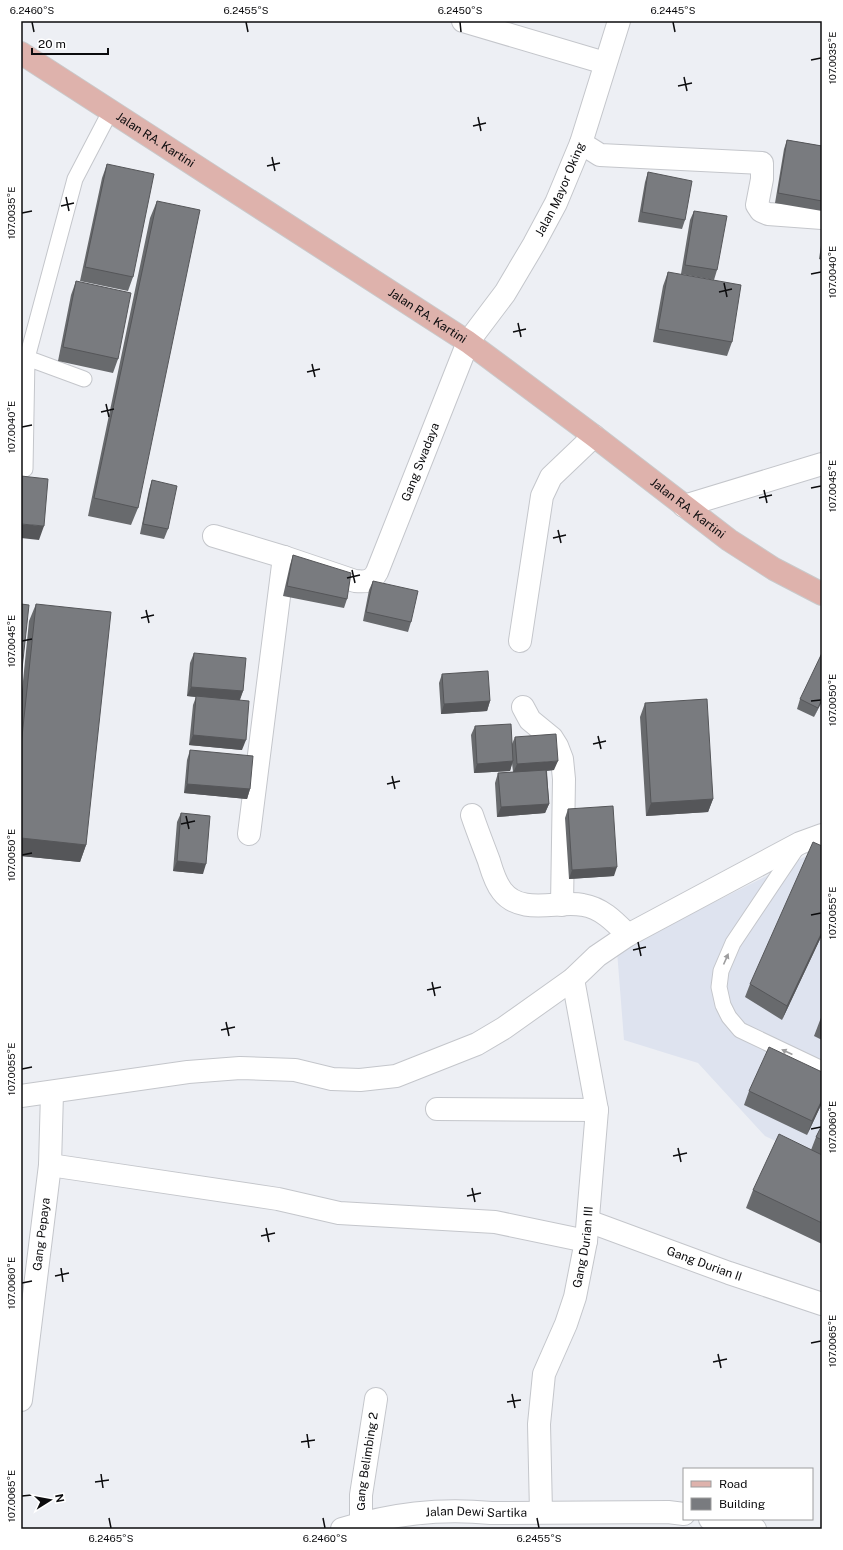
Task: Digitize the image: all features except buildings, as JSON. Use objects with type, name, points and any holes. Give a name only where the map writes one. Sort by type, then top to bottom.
[{"type":"main road","name":"Jalan RA. Kartini","points":[[21,53],[468,342],[594,436],[729,540],[774,569],[822,594]]},
{"type":"street","points":[[463,21],[605,64]]},
{"type":"street","name":"Jalan Mayor Oking","points":[[468,342],[504,293],[534,244],[556,203],[581,143],[619,21]]},
{"type":"street","points":[[581,143],[600,155],[762,163],[762,179],[757,204],[761,211],[768,214],[822,218]]},
{"type":"street","name":"Gang Swadaya","points":[[284,557],[355,581],[362,582],[371,580],[375,576],[468,342]]},
{"type":"street","points":[[520,641],[542,496],[551,477],[594,436]]},
{"type":"street","points":[[684,506],[822,464]]},
{"type":"street","points":[[214,536],[284,557],[249,834]]},
{"type":"street","points":[[524,707],[530,720],[552,738],[562,759],[564,779],[562,905]]},
{"type":"street","points":[[472,815],[496,882],[503,892],[511,899],[536,906],[583,904],[597,909],[613,920],[628,935]]},
{"type":"street","points":[[21,1096],[52,1093],[188,1072],[240,1068],[295,1070],[339,1079],[360,1080],[396,1076],[477,1044],[504,1028],[573,979],[598,956],[628,935],[800,844],[822,835]]},
{"type":"street","name":"Gang Durian III","points":[[541,1512],[539,1424],[544,1374],[566,1324],[575,1297],[587,1231],[597,1110],[573,979]]},
{"type":"street","name":"Gang Pepaya","points":[[21,1400],[50,1165],[52,1093]]},
{"type":"street","points":[[437,1109],[597,1110]]},
{"type":"street","name":"Gang Durian II","points":[[50,1165],[278,1199],[339,1213],[495,1222],[587,1231],[729,1273],[822,1304]]},
{"type":"street","name":"Gang Belimbing 2","points":[[352,1526],[362,1495],[376,1399]]},
{"type":"street","name":"Jalan Dewi Sartika","points":[[352,1526],[390,1516],[431,1511],[491,1513],[668,1512],[683,1514]]},
{"type":"street","points":[[716,1520],[744,1525],[755,1529]]},
{"type":"lane","points":[[25,469],[24,357],[75,179],[111,110]]},
{"type":"lane","points":[[24,357],[84,379]]},
{"type":"lane","points":[[800,844],[733,943],[721,971],[719,987],[723,1005],[729,1017],[740,1030],[822,1069]]},
{"type":"shaded area","points":[[822,848],[822,1163],[765,1136],[698,1063],[624,1040],[617,951]]}]
